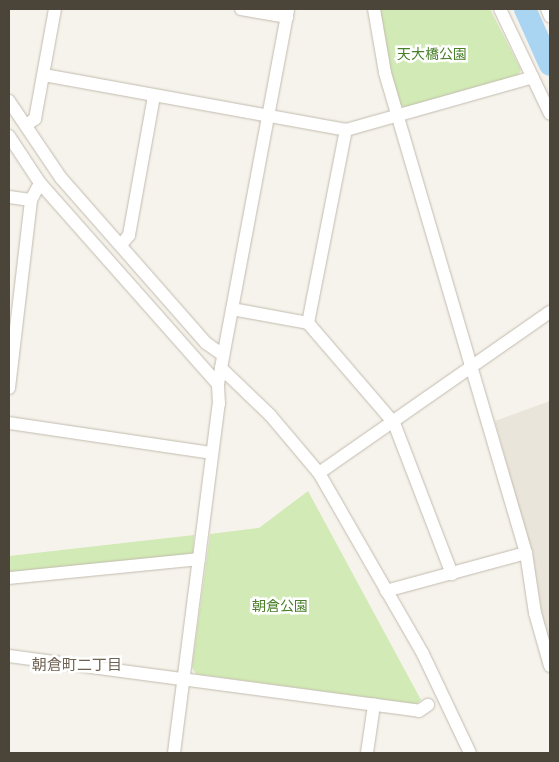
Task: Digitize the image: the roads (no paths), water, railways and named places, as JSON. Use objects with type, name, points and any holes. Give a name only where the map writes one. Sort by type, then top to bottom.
[{"type":"street","points":[[26,125],[35,119],[55,9]]},
{"type":"street","points":[[174,753],[219,404],[218,384],[220,368],[287,13],[242,9]]},
{"type":"street","points":[[374,9],[385,73],[397,117],[472,365],[526,553],[535,613],[550,666]]},
{"type":"street","points":[[500,9],[550,114]]},
{"type":"street","points":[[547,9],[550,16]]},
{"type":"street","points":[[44,75],[346,130],[533,78]]},
{"type":"street","points":[[121,245],[129,235],[154,96]]},
{"type":"street","points":[[9,101],[61,178],[206,343],[223,355]]},
{"type":"street","points":[[308,323],[346,130]]},
{"type":"street","points":[[9,136],[40,183],[218,384]]},
{"type":"street","points":[[9,388],[31,200],[40,183]]},
{"type":"street","points":[[9,197],[31,200]]},
{"type":"street","points":[[232,309],[308,323],[394,423],[452,574]]},
{"type":"street","points":[[320,473],[550,312]]},
{"type":"street","points":[[220,368],[270,416],[320,473],[423,654],[470,753]]},
{"type":"street","points":[[9,423],[212,453]]},
{"type":"street","points":[[386,591],[526,553]]},
{"type":"street","points":[[9,578],[199,559]]},
{"type":"street","points":[[9,656],[419,711],[428,705]]},
{"type":"street","points":[[367,753],[374,705]]},
{"type":"waterway","points":[[525,9],[550,65]]},
{"type":"district","name":"朝倉町二丁目","points":[[77,666]]},
{"type":"park label","name":"天大橋公園","points":[[432,54]]},
{"type":"park label","name":"朝倉公園","points":[[280,606]]}]
